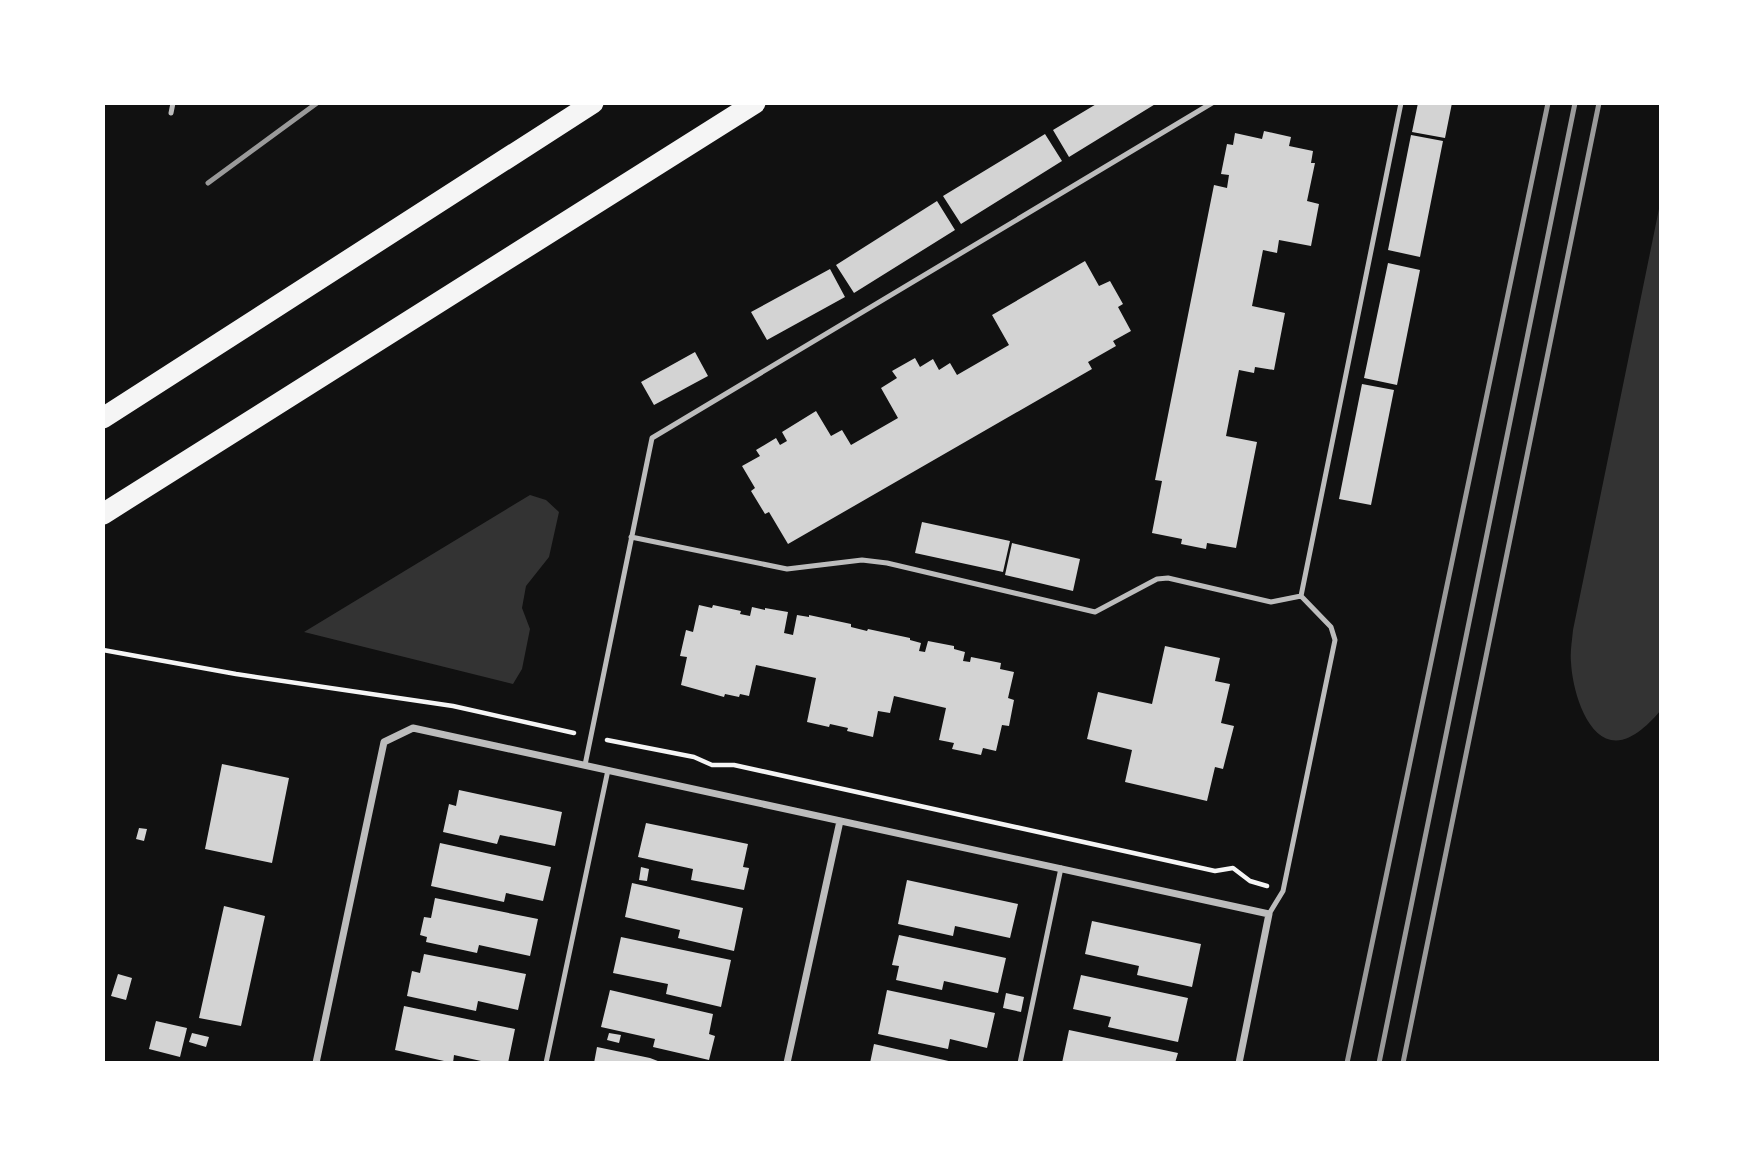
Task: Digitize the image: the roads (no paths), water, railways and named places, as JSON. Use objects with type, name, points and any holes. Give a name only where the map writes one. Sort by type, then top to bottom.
[{"type":"highway","points":[[103,418],[593,103]]},
{"type":"highway","points":[[103,514],[755,103]]},
{"type":"street","points":[[316,1063],[384,743],[413,728],[1269,914],[1239,1063]]},
{"type":"street","points":[[787,1063],[840,821]]},
{"type":"lane","points":[[171,113],[173,103]]},
{"type":"lane","points":[[585,765],[652,438],[1212,103]]},
{"type":"lane","points":[[1301,596],[1401,103]]},
{"type":"lane","points":[[631,537],[788,569],[862,560],[887,563],[1095,612],[1157,579],[1168,578],[1270,602],[1301,596]]},
{"type":"lane","points":[[1269,914],[1283,891],[1335,640],[1331,627],[1301,596]]},
{"type":"lane","points":[[546,1063],[608,770]]},
{"type":"lane","points":[[1020,1063],[1061,868]]},
{"type":"railway","points":[[208,183],[317,103]]},
{"type":"railway","points":[[1347,1063],[1548,103]]},
{"type":"railway","points":[[1379,1063],[1575,103]]},
{"type":"railway","points":[[1403,1063],[1599,103]]}]
